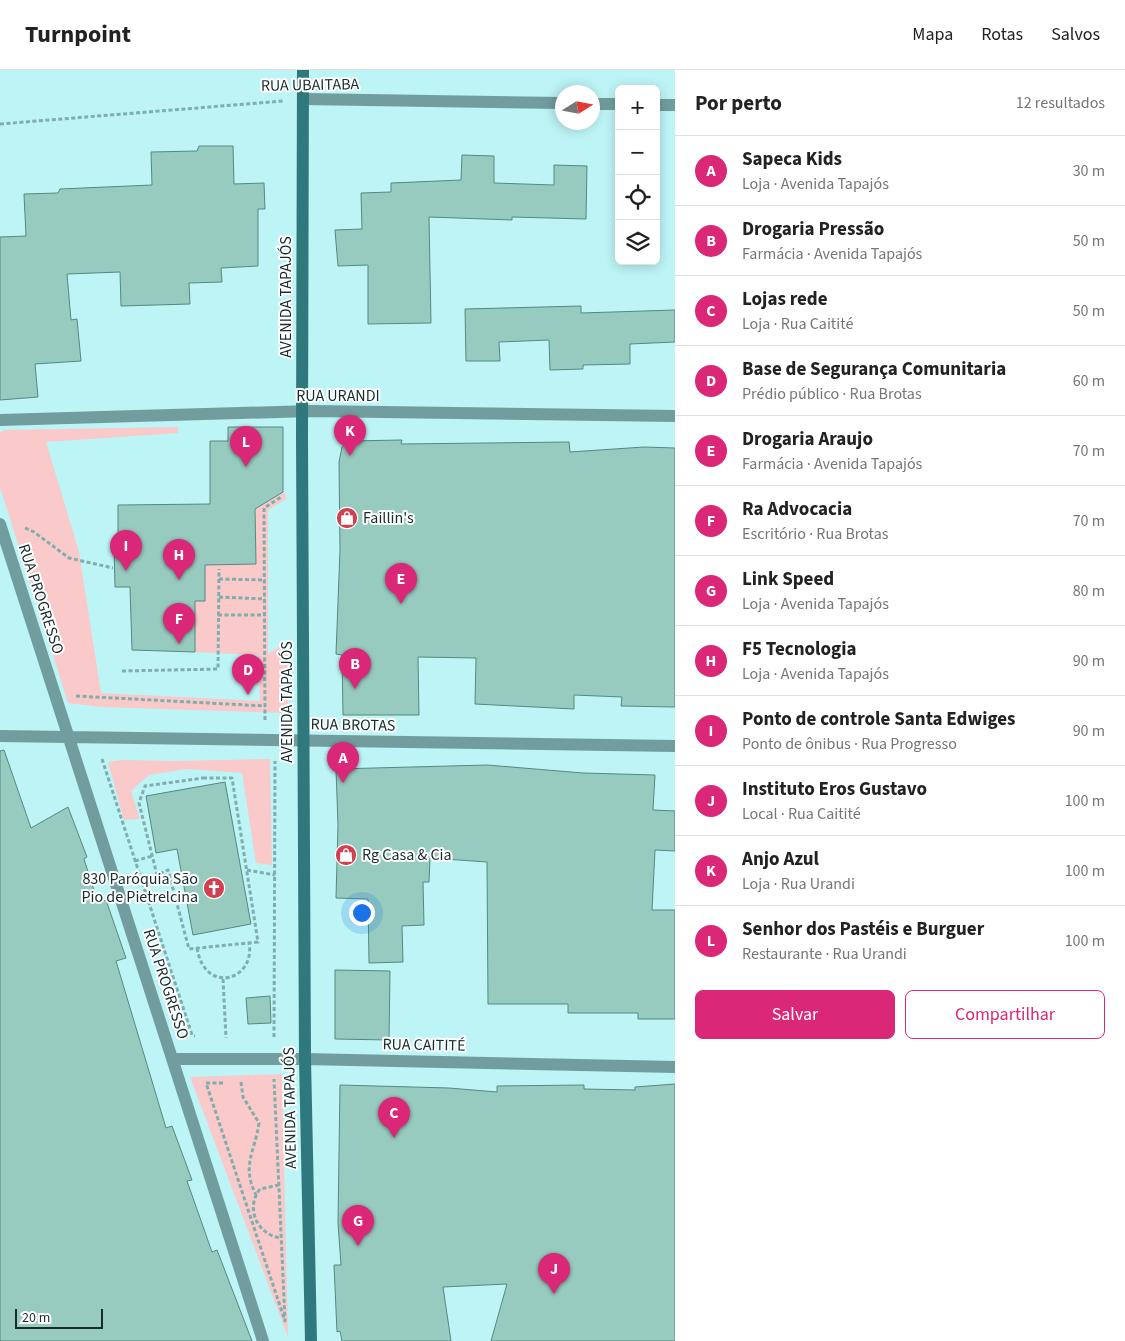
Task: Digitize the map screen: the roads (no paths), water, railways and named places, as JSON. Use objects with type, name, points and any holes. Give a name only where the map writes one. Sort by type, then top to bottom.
[{"type":"main road","name":"AVENIDA TAPAJÓS","points":[[304,70],[302,411],[305,1059],[313,1339]]},
{"type":"street","name":"RUA UBAITABA","points":[[303,99],[555,103]]},
{"type":"street","points":[[600,104],[615,104]]},
{"type":"street","points":[[660,105],[675,105]]},
{"type":"street","name":"RUA URANDI","points":[[0,420],[302,411],[675,416]]},
{"type":"street","name":"RUA PROGRESSO","points":[[0,524],[262,1341]]},
{"type":"street","name":"RUA BROTAS","points":[[0,736],[675,746]]},
{"type":"street","name":"RUA CAITITÉ","points":[[173,1059],[305,1059],[675,1067]]},
{"type":"place","name":"Anjo Azul","points":[[350,456]]},
{"type":"place","name":"Senhor dos Pastéis e Burguer","points":[[246,467]]},
{"type":"place","name":"Faillin's","points":[[347,518]]},
{"type":"place","name":"Ponto de controle Santa Edwiges","points":[[126,571]]},
{"type":"place","name":"F5 Tecnologia","points":[[179,580]]},
{"type":"place","name":"Drogaria Araujo","points":[[401,604]]},
{"type":"place","name":"Ra Advocacia","points":[[179,644]]},
{"type":"place","name":"Drogaria Pressão","points":[[355,689]]},
{"type":"place","name":"Base de Segurança Comunitaria","points":[[248,695]]},
{"type":"place","name":"Sapeca Kids","points":[[343,783]]},
{"type":"place","name":"Rg Casa & Cia","points":[[346,855]]},
{"type":"place","name":"830 Paróquia São Pio de Pietrelcina","points":[[214,888]]},
{"type":"place","name":"Lojas rede","points":[[394,1138]]},
{"type":"place","name":"Link Speed","points":[[358,1246]]},
{"type":"place","name":"Instituto Eros Gustavo","points":[[554,1294]]}]
